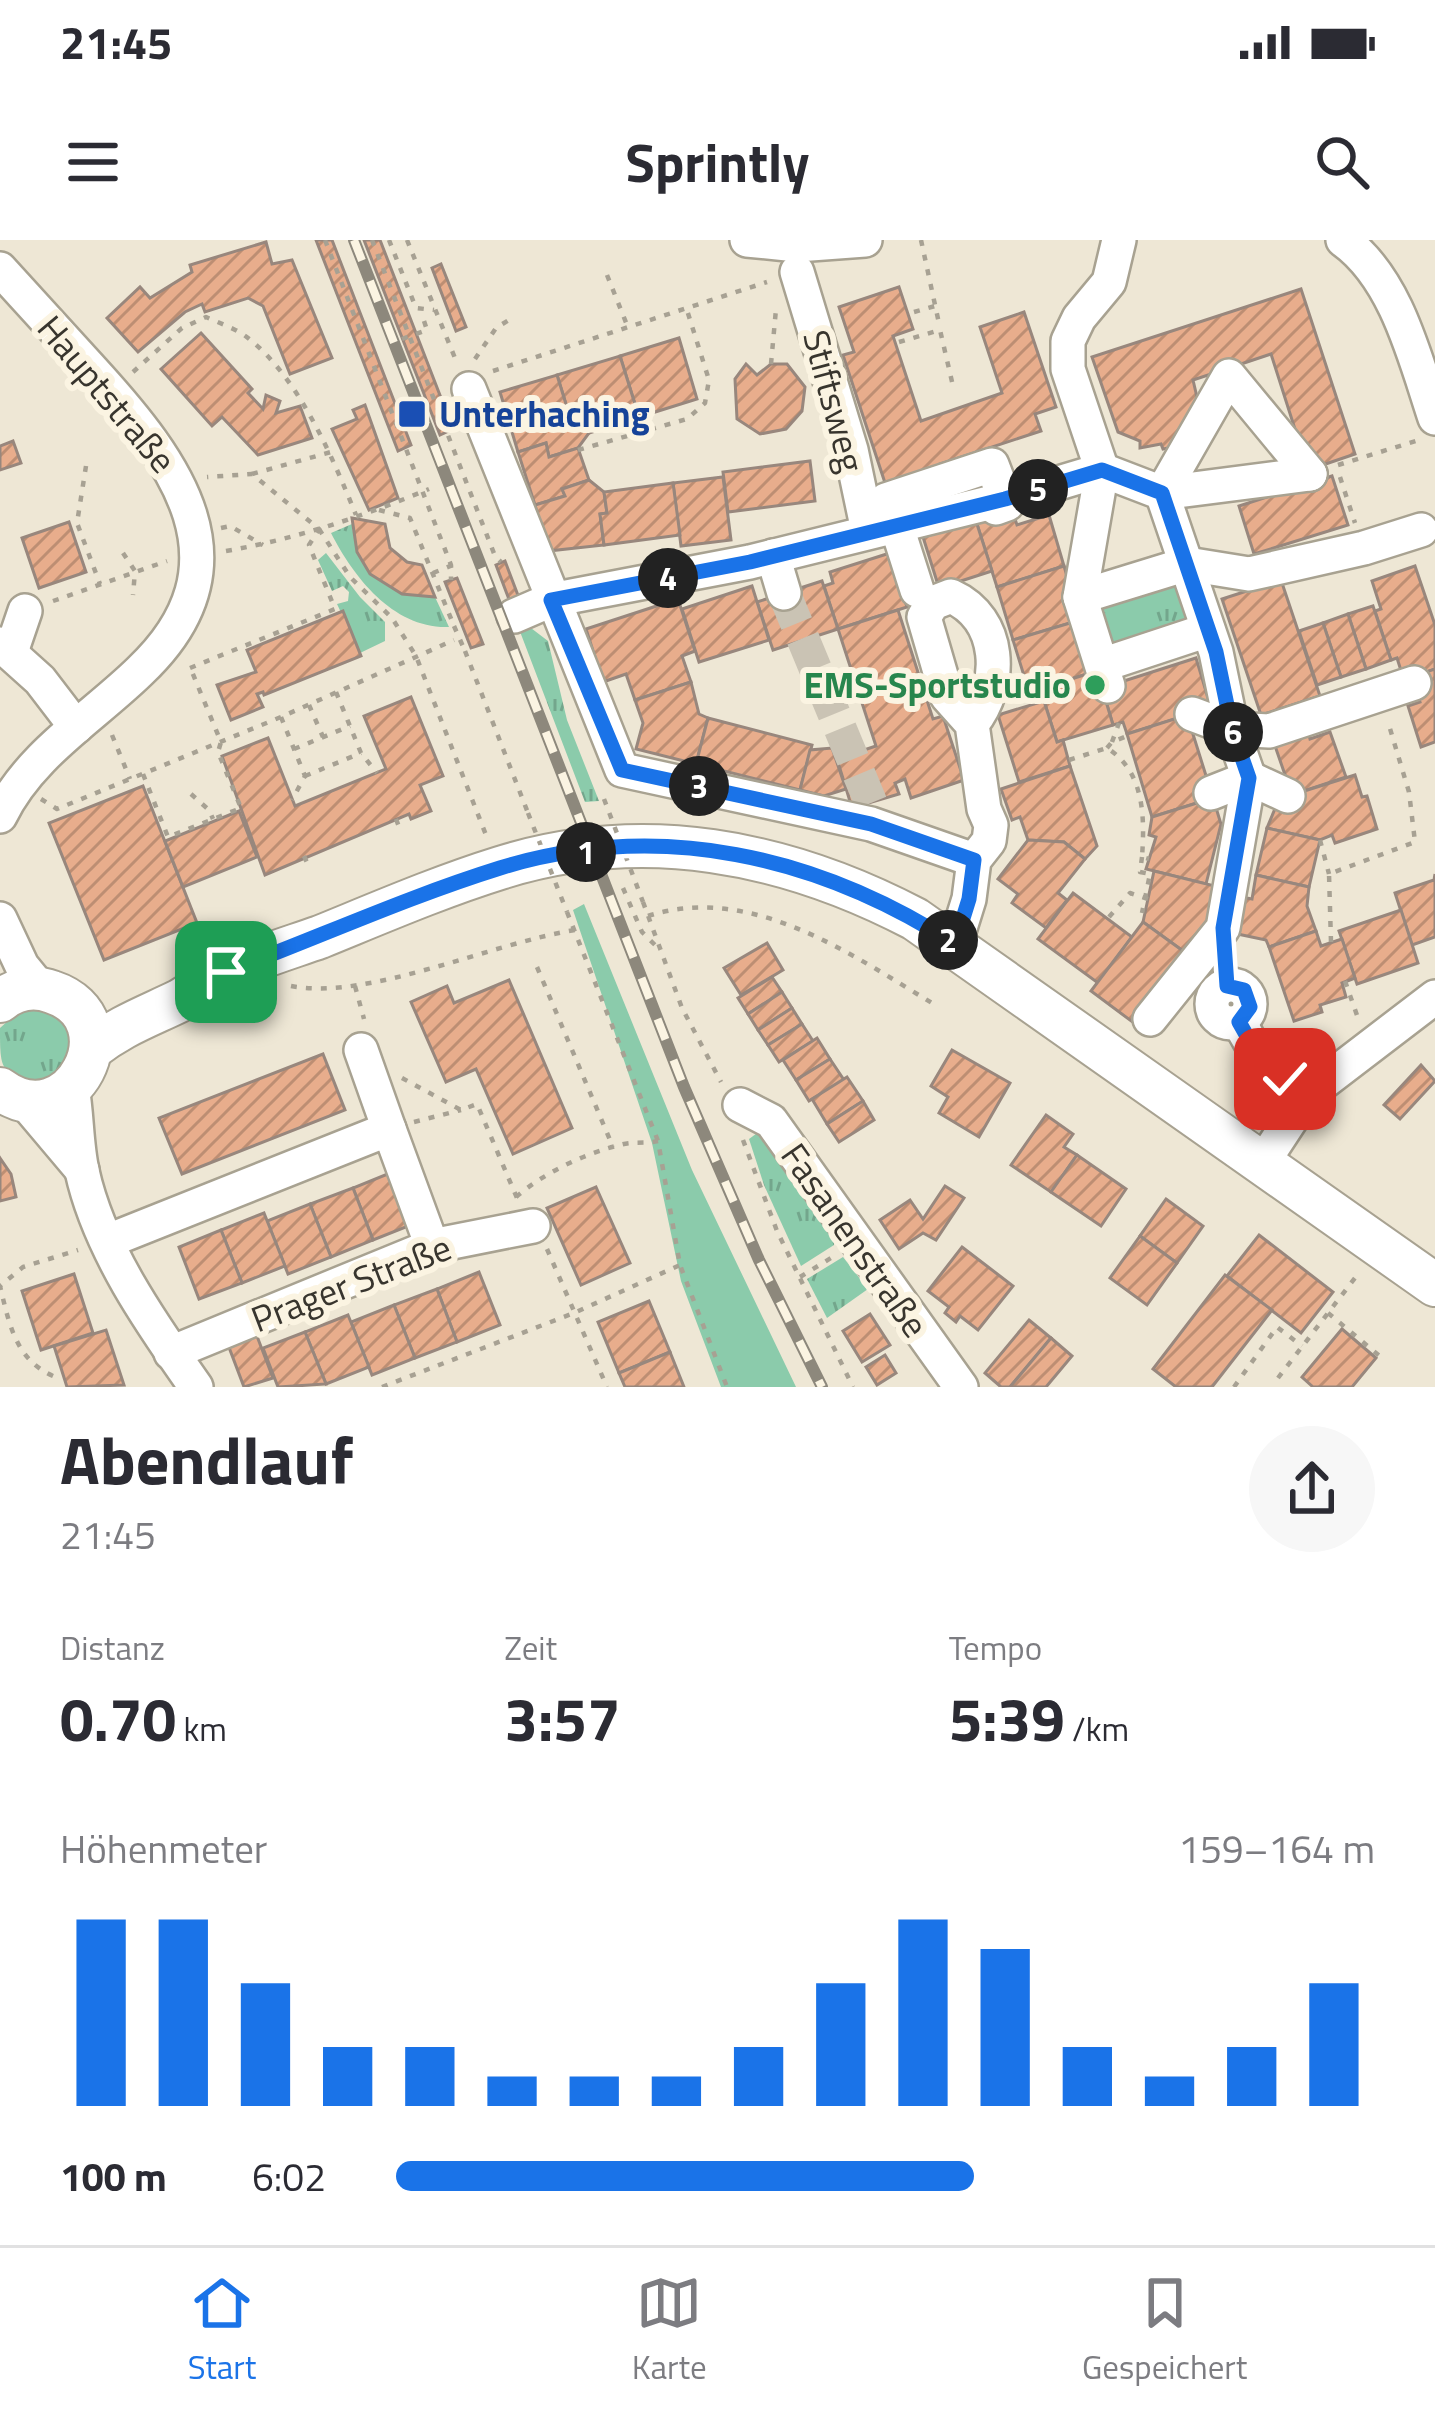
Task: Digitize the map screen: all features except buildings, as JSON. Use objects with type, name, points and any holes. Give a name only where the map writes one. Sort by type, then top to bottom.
[{"type":"main road","points":[[91,1049],[120,1027],[226,972],[503,867],[640,846],[698,848],[798,867],[873,897],[955,944],[1435,1285]]},
{"type":"main road","points":[[0,1001],[24,989],[109,1000],[170,979],[226,972]]},
{"type":"main road","points":[[7,1094],[40,1101],[72,1088],[88,1064],[91,1049],[84,1017],[57,996]]},
{"type":"street","points":[[746,240],[797,245],[865,240]]},
{"type":"street","points":[[1119,240],[1108,282],[1079,318],[1068,341],[1068,369],[1102,470],[1080,603],[1105,675],[1212,641]]},
{"type":"street","points":[[1343,240],[1375,253],[1435,418]]},
{"type":"street","name":"Hauptstraße","points":[[0,269],[170,463],[194,522],[195,555],[185,612],[155,656],[23,778],[0,816]]},
{"type":"street","name":"Stiftsweg","points":[[784,276],[851,450],[911,516],[917,590]]},
{"type":"street","points":[[1256,1052],[1226,1005],[1219,918],[1249,778],[1232,729],[1212,641],[1162,493],[1229,376],[1323,470]]},
{"type":"street","points":[[473,377],[535,555],[525,608],[556,659]]},
{"type":"street","points":[[525,608],[773,556],[911,516],[1005,499],[1102,470],[1162,493],[1323,470]]},
{"type":"street","points":[[1080,603],[1186,565],[1249,574],[1421,530]]},
{"type":"street","points":[[773,556],[784,593]]},
{"type":"street","points":[[525,608],[590,695],[622,770],[871,814],[966,856]]},
{"type":"street","points":[[4,639],[40,680],[88,717]]},
{"type":"street","points":[[1192,714],[1232,729],[1269,731],[1414,682]]},
{"type":"street","points":[[966,856],[989,841],[991,825],[984,809],[972,724]]},
{"type":"street","points":[[1211,793],[1249,778],[1288,796]]},
{"type":"street","points":[[955,944],[969,899],[966,856]]},
{"type":"street","points":[[1219,918],[1150,1019],[1226,1005]]},
{"type":"street","points":[[0,919],[22,966],[57,996]]},
{"type":"street","points":[[1263,1162],[1307,1095],[1435,997]]},
{"type":"street","points":[[363,1037],[389,1129],[432,1246]]},
{"type":"street","points":[[72,1088],[94,1245],[196,1387]]},
{"type":"street","points":[[7,1094],[82,1170]]},
{"type":"street","name":"Fasanenstraße","points":[[740,1105],[771,1121],[961,1387]]},
{"type":"street","points":[[94,1245],[389,1129]]},
{"type":"street","name":"Prager Straße","points":[[172,1352],[525,1211]]},
{"type":"path","points":[[325,240],[455,564],[451,580]]},
{"type":"path","points":[[372,240],[406,338],[501,562]]},
{"type":"path","points":[[389,240],[416,308],[434,310]]},
{"type":"path","points":[[407,240],[434,310],[473,377]]},
{"type":"path","points":[[921,240],[953,386]]},
{"type":"path","points":[[607,274],[627,325]]},
{"type":"path","points":[[473,377],[784,276]]},
{"type":"path","points":[[914,312],[935,306]]},
{"type":"path","points":[[578,450],[687,418],[705,403],[709,380],[686,307]]},
{"type":"path","points":[[112,392],[182,328],[206,317],[248,337],[289,384],[331,452],[356,515]]},
{"type":"path","points":[[473,377],[496,328],[512,318]]},
{"type":"path","points":[[406,338],[427,329],[424,321]]},
{"type":"path","points":[[899,342],[940,330]]},
{"type":"path","points":[[1363,544],[1323,470],[1435,435]]},
{"type":"path","points":[[208,477],[252,474],[331,452]]},
{"type":"path","points":[[86,466],[77,524],[100,584]]},
{"type":"path","points":[[252,474],[320,529],[350,577],[392,618],[416,656],[486,835]]},
{"type":"path","points":[[370,517],[426,490]]},
{"type":"path","points":[[380,510],[410,518],[465,651],[658,1142],[680,1265],[727,1387]]},
{"type":"path","points":[[221,528],[230,526],[263,545]]},
{"type":"path","points":[[190,668],[335,609],[309,545],[320,529]]},
{"type":"path","points":[[123,553],[135,571],[133,595]]},
{"type":"path","points":[[432,576],[455,564]]},
{"type":"path","points":[[309,576],[320,571]]},
{"type":"path","points":[[51,805],[56,808],[268,723],[454,640]]},
{"type":"path","points":[[143,774],[168,837],[241,808],[218,752],[221,742],[185,656]]},
{"type":"path","points":[[336,692],[361,754],[377,773]]},
{"type":"path","points":[[1329,874],[1415,842],[1409,792],[1379,694]]},
{"type":"path","points":[[309,705],[323,737]]},
{"type":"path","points":[[88,717],[130,779]]},
{"type":"path","points":[[281,717],[305,776]]},
{"type":"path","points":[[1109,745],[1119,723]]},
{"type":"path","points":[[294,749],[350,726]]},
{"type":"path","points":[[1069,760],[1127,736]]},
{"type":"path","points":[[1109,745],[1126,760],[1148,813],[1146,858],[1140,872],[1150,874],[1142,913]]},
{"type":"path","points":[[292,800],[305,776],[361,754]]},
{"type":"path","points":[[191,794],[213,819]]},
{"type":"path","points":[[604,799],[682,1008],[718,1077],[740,1105],[743,1143],[758,1188],[853,1387]]},
{"type":"path","points":[[396,819],[401,832]]},
{"type":"path","points":[[1320,840],[1329,874],[1331,942]]},
{"type":"path","points":[[304,856],[310,868]]},
{"type":"path","points":[[623,888],[642,932],[658,947]]},
{"type":"path","points":[[1116,891],[1125,899]]},
{"type":"path","points":[[1109,917],[1130,893],[1147,898]]},
{"type":"path","points":[[648,916],[678,907],[704,907],[779,922],[824,938],[932,1003]]},
{"type":"path","points":[[291,986],[318,991],[355,986],[575,930]]},
{"type":"path","points":[[537,967],[613,1147]]},
{"type":"path","points":[[1345,982],[1367,1047]]},
{"type":"path","points":[[355,986],[363,1037]]},
{"type":"path","points":[[400,1076],[461,1111]]},
{"type":"path","points":[[389,1129],[477,1104],[607,1387]]},
{"type":"path","points":[[525,1211],[539,1178],[624,1143],[658,1142]]},
{"type":"path","points":[[799,1277],[855,1241]]},
{"type":"path","points":[[53,1376],[26,1358],[14,1339],[0,1286],[23,1267],[94,1245]]},
{"type":"path","points":[[382,1387],[574,1313],[680,1265]]},
{"type":"path","points":[[1278,1378],[1358,1274]]},
{"type":"path","points":[[1328,1313],[1382,1358]]},
{"type":"path","points":[[1234,1387],[1277,1327],[1302,1346]]},
{"type":"green space","points":[[352,524],[360,555],[377,578],[403,593],[435,597],[449,627],[411,619],[378,598],[351,567],[331,533]]},
{"type":"green space","points":[[326,553],[385,622],[385,641],[360,653],[337,604],[348,601],[349,592],[343,586],[332,591],[318,560]]},
{"type":"green space","points":[[1182,575],[1198,624],[1114,652],[1098,602]]},
{"type":"green space","points":[[527,625],[548,641],[567,720],[599,801],[585,802],[519,629]]},
{"type":"green space","points":[[584,904],[692,1170],[796,1387],[721,1387],[681,1281],[652,1143],[573,910]]},
{"type":"green space","points":[[31,1008],[58,1018],[69,1040],[70,1060],[42,1084],[10,1073],[2,1062],[0,1028],[19,1011]]},
{"type":"green space","points":[[760,1131],[834,1240],[834,1245],[801,1266],[749,1139]]},
{"type":"green space","points":[[843,1257],[868,1289],[827,1318],[807,1279]]},
{"type":"tunnel","points":[[784,593],[871,803]]},
{"type":"railway","points":[[354,240],[684,1087],[759,1260],[822,1387]]},
{"type":"place","name":"Unterhaching","points":[[412,414]]},
{"type":"place","name":"EMS-Sportstudio","points":[[1095,685]]},
{"type":"route","points":[[226,972],[503,867],[640,846],[698,848],[798,867],[858,890],[955,944],[969,899],[974,860],[957,851],[871,824],[622,770],[551,600],[750,562],[1102,470],[1162,493],[1216,652],[1232,729],[1249,778],[1223,928],[1227,986],[1244,990],[1249,998],[1250,1007],[1239,1022],[1256,1052],[1285,1079]]}]
